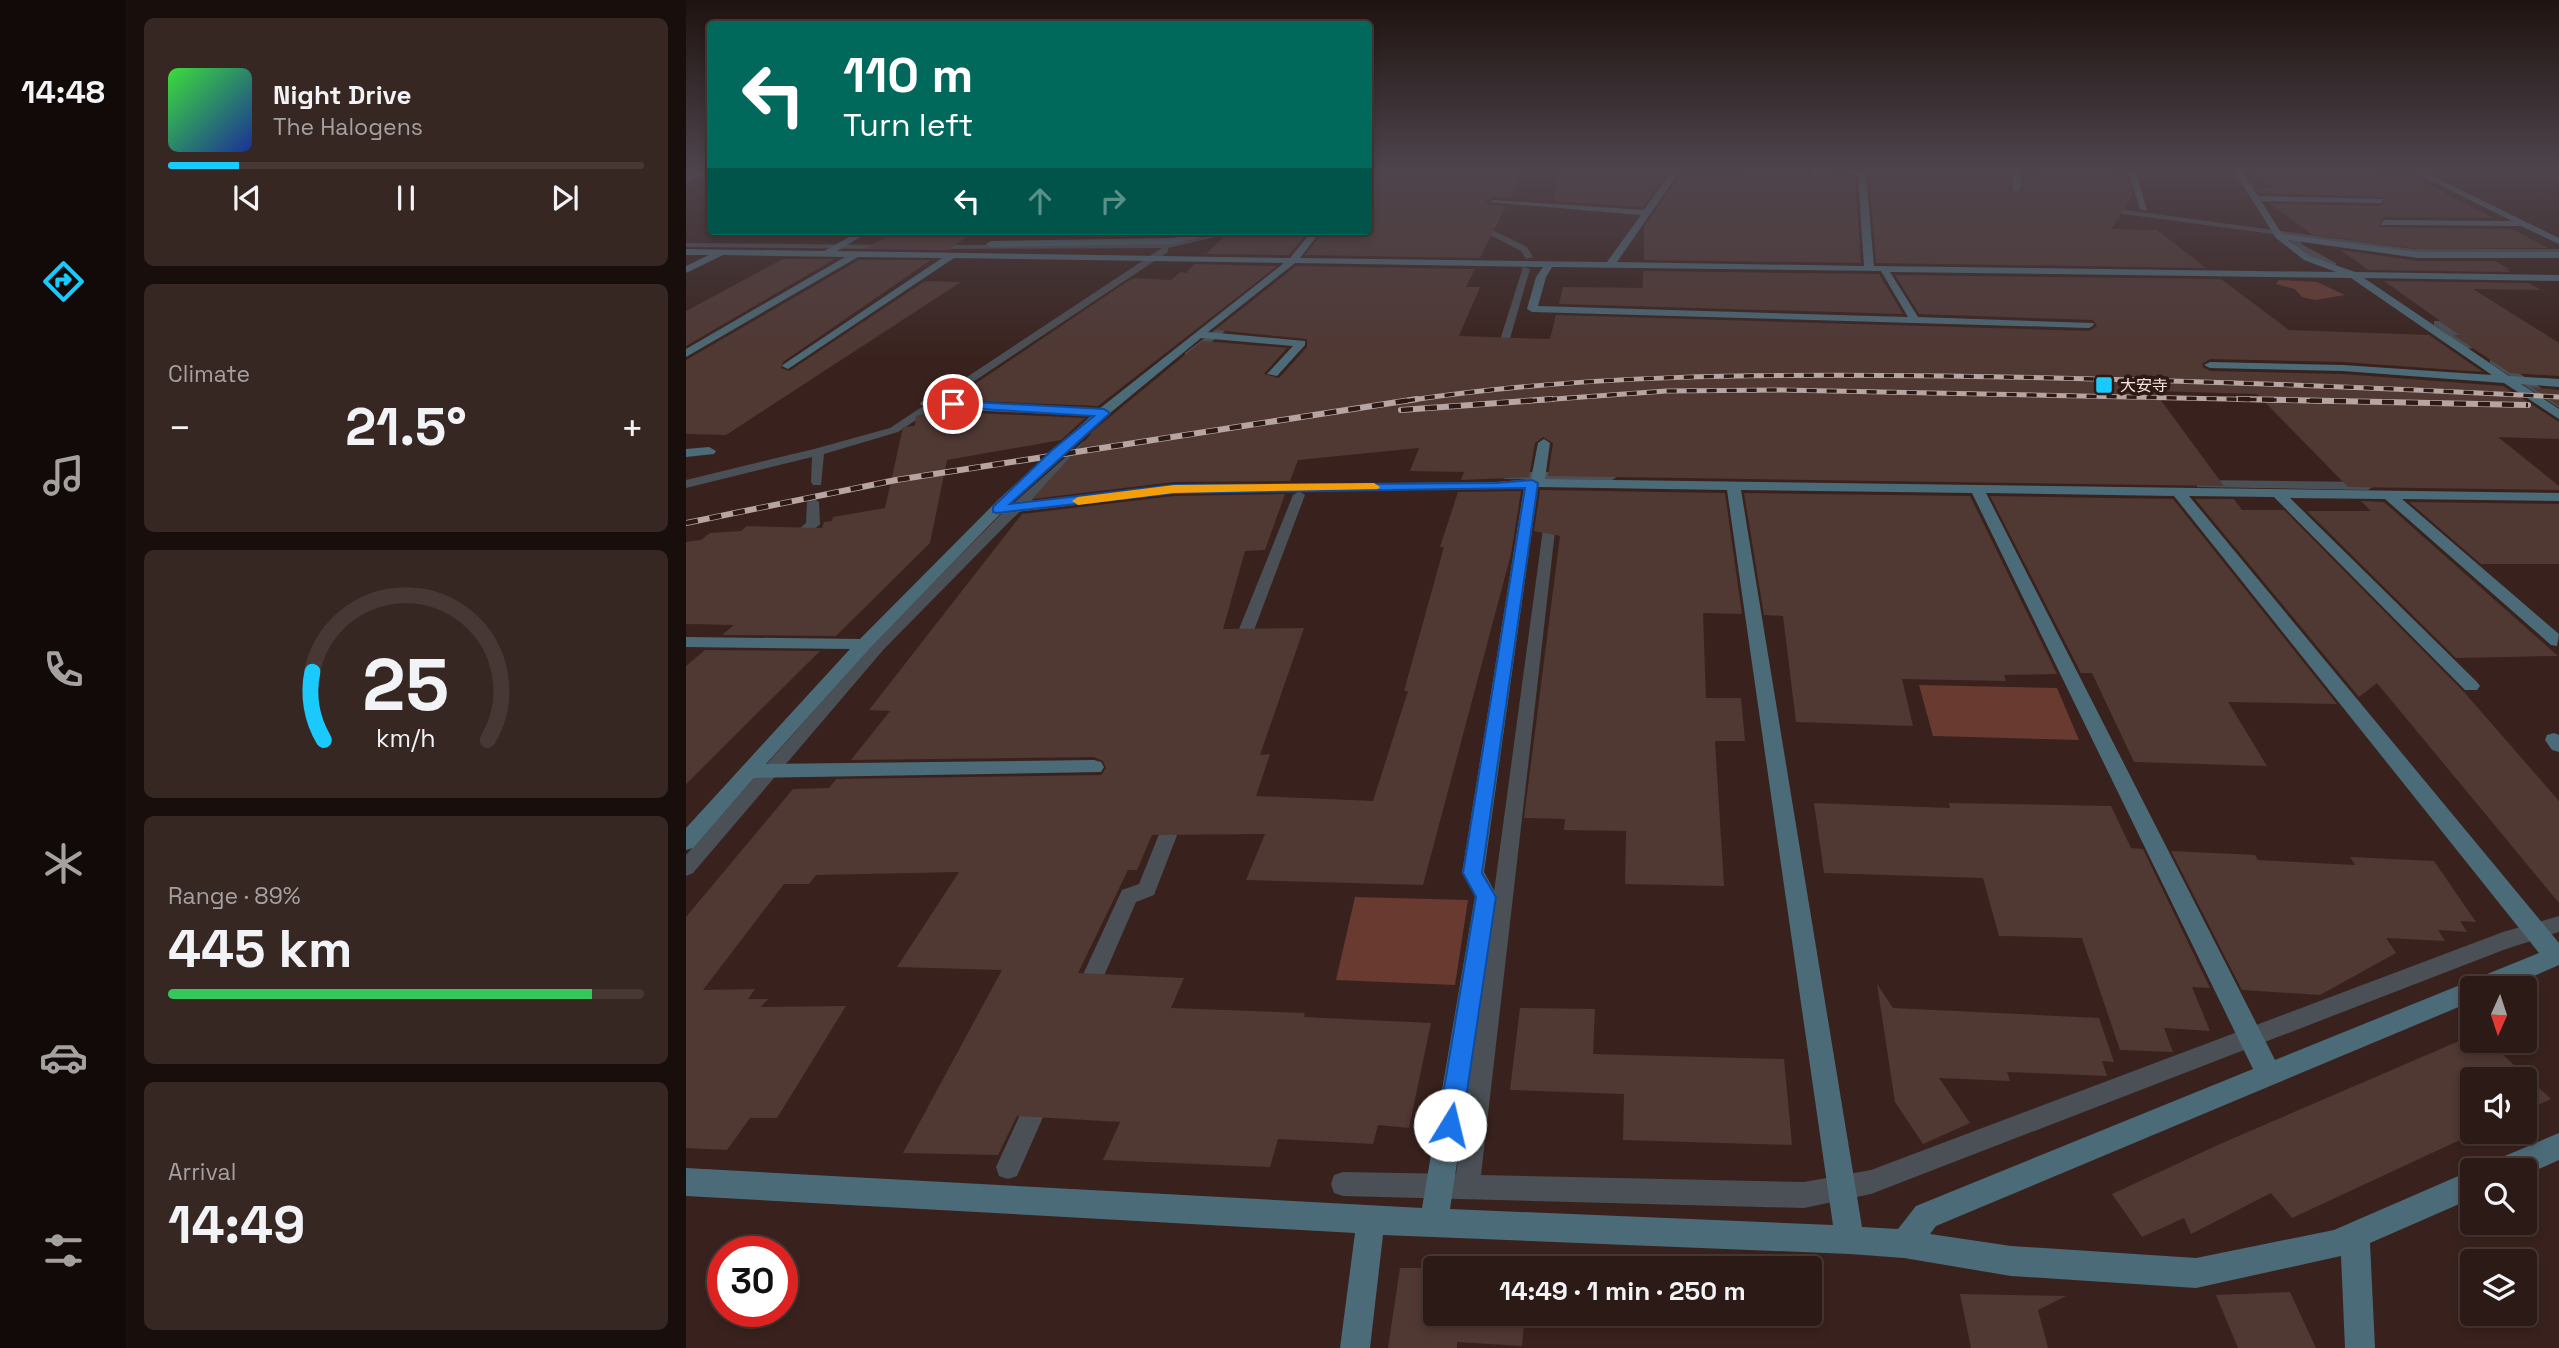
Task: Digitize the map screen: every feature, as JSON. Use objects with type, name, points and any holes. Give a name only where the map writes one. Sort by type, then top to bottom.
[{"type":"street","points":[[1610,265],[1632,234]]},
{"type":"street","points":[[1866,234],[1869,268]]},
{"type":"street","points":[[836,248],[859,235]]},
{"type":"street","points":[[975,254],[1003,235]]},
{"type":"street","points":[[989,245],[1173,241],[1202,235]]},
{"type":"street","points":[[686,842],[752,772],[862,644],[1011,509],[1055,454],[1104,413],[1210,336],[1292,261],[1314,235]]},
{"type":"street","points":[[2283,235],[2418,255],[2559,255]]},
{"type":"street","points":[[2283,235],[2307,258],[2353,275],[2519,380],[2559,415]]},
{"type":"street","points":[[686,252],[836,248],[857,254],[953,256],[975,254],[1149,259],[2559,278]]},
{"type":"street","points":[[686,270],[723,252]]},
{"type":"street","points":[[686,354],[857,254]]},
{"type":"street","points":[[788,366],[953,256]]},
{"type":"street","points":[[1549,264],[1541,277],[1532,309],[2089,325]]},
{"type":"street","points":[[1884,269],[1915,320]]},
{"type":"street","points":[[1210,336],[1301,343],[1273,374]]},
{"type":"street","points":[[2210,365],[2343,368],[2559,383]]},
{"type":"street","points":[[932,404],[1104,413]]},
{"type":"street","points":[[1438,1199],[1486,897],[1473,873],[1542,481],[1544,443]]},
{"type":"street","points":[[686,453],[709,451]]},
{"type":"street","points":[[1011,509],[1174,489],[1497,486],[1542,481],[2559,497]]},
{"type":"street","points":[[1733,486],[1850,1240]]},
{"type":"street","points":[[1977,489],[2269,1075]]},
{"type":"street","points":[[2179,493],[2547,944],[2497,976]]},
{"type":"street","points":[[2279,494],[2471,687]]},
{"type":"street","points":[[2389,495],[2557,641]]},
{"type":"street","points":[[686,642],[862,644]]},
{"type":"street","points":[[752,772],[1094,767]]},
{"type":"street","points":[[1904,1244],[1926,1216],[2460,996]]},
{"type":"street","points":[[2532,1158],[2559,1146]]},
{"type":"street","points":[[686,1182],[1371,1220],[1438,1199],[1904,1244],[2011,1261],[2196,1273],[2335,1244],[2460,1190]]},
{"type":"street","points":[[1355,1348],[1371,1220]]},
{"type":"street","points":[[2355,1237],[2360,1348]]},
{"type":"shaded area","points":[[2279,280],[2317,282],[2345,295],[2315,300],[2302,297],[2295,289],[2276,284]]},
{"type":"shaded area","points":[[1919,685],[2057,688],[2079,740],[1933,736]]},
{"type":"shaded area","points":[[1355,897],[1468,900],[1455,985],[1336,980]]},
{"type":"building","points":[[1492,234],[1480,258],[1305,255],[1321,235]]},
{"type":"building","points":[[1644,234],[1859,234],[1861,263],[1644,260]]},
{"type":"building","points":[[1874,234],[2162,234],[2206,268],[1876,263]]},
{"type":"building","points":[[2521,234],[2548,248],[2418,249],[2313,235]]},
{"type":"building","points":[[890,235],[971,235],[947,250],[863,249]]},
{"type":"building","points":[[1226,235],[1306,235],[1289,255],[1206,254]]},
{"type":"building","points":[[2341,250],[2418,261],[2495,261],[2511,270],[2368,270]]},
{"type":"building","points":[[783,259],[835,259],[686,346],[686,311]]},
{"type":"building","points":[[859,260],[931,260],[783,362],[781,368],[789,371],[925,281],[961,282],[726,435],[686,434],[686,360]]},
{"type":"building","points":[[1195,264],[1277,266],[1098,406],[951,400],[1128,281],[1135,278],[1171,280],[1181,272],[1186,273]]},
{"type":"building","points":[[1296,266],[1475,269],[1466,287],[1480,287],[1459,336],[1550,339],[1556,315],[2089,331],[2097,326],[2093,320],[1919,314],[1895,275],[2221,279],[2289,330],[2429,335],[2483,372],[2343,362],[2210,359],[2202,364],[2203,367],[2210,371],[2343,374],[2503,386],[2559,422],[2559,439],[2498,437],[2559,486],[2559,490],[2348,487],[2257,394],[2154,391],[2224,486],[1548,476],[1553,443],[1543,437],[1535,443],[1529,477],[1461,480],[1464,472],[1410,471],[1419,448],[1298,460],[1290,481],[1174,482],[1032,499],[1089,434],[1202,341],[1287,348],[1264,374],[1279,378],[1307,347],[1307,339],[1215,330]]},
{"type":"building","points":[[1643,271],[1879,274],[1903,314],[1559,304],[1563,287],[1643,288]]},
{"type":"building","points":[[2384,281],[2529,283],[2541,290],[2473,289],[2559,343],[2559,376],[2510,373],[2453,335],[2460,335]]},
{"type":"building","points":[[2531,387],[2559,390],[2559,406]]},
{"type":"building","points":[[934,411],[1085,418],[1061,440],[947,460],[930,543],[836,636],[722,635],[734,625],[686,624],[686,542],[701,540],[710,533],[741,531],[747,526],[822,528],[824,522],[832,521],[833,517],[885,508],[903,427],[915,426],[916,416]]},
{"type":"building","points":[[1540,490],[1725,493],[1742,614],[1703,613],[1706,698],[1741,698],[1745,741],[1715,741],[1724,886],[1625,884],[1626,831],[1564,830],[1565,819],[1524,818],[1560,536],[1534,531]]},
{"type":"building","points":[[1521,491],[1511,554],[1423,885],[1246,880],[1265,834],[1152,835],[1137,870],[1128,870],[1078,973],[1184,978],[1171,1008],[1305,1013],[1304,1017],[1431,1023],[1409,1128],[1378,1125],[1373,1144],[1278,1139],[1270,1167],[1103,1160],[1120,1122],[1017,1116],[998,1155],[903,1153],[1002,970],[897,967],[959,872],[816,875],[809,884],[784,884],[703,990],[755,989],[748,999],[768,999],[761,1007],[846,1006],[777,1118],[750,1118],[727,1150],[686,1148],[686,917],[793,789],[829,788],[836,779],[1101,775],[1106,768],[1103,761],[1094,757],[851,760],[890,711],[869,710],[1022,514],[1174,496],[1285,494],[1265,550],[1245,551],[1223,629],[1304,628],[1260,755],[1270,754],[1256,796],[1373,801],[1408,691],[1404,691],[1444,547],[1440,547],[1458,492]]},
{"type":"building","points":[[1744,493],[1970,496],[2057,674],[2004,675],[2006,681],[1902,679],[1913,726],[1796,722],[1783,616],[1764,615]]},
{"type":"building","points":[[1990,496],[2173,499],[2337,704],[2228,702],[2267,766],[2134,762],[2092,673],[2081,673]]},
{"type":"building","points":[[2195,499],[2234,499],[2242,510],[2284,510],[2464,692],[2559,801],[2559,903],[2377,683],[2359,697]]},
{"type":"building","points":[[2361,501],[2384,502],[2558,656],[2456,658],[2307,511],[2371,511]]},
{"type":"building","points":[[2409,502],[2559,504],[2559,564],[2481,564]]},
{"type":"building","points":[[705,650],[820,651],[686,784],[686,666]]},
{"type":"building","points":[[1814,803],[1950,808],[1949,803],[2111,806],[2131,848],[2143,849],[2210,988],[2192,987],[2210,1031],[2164,1028],[2173,1052],[2120,1050],[2082,938],[1999,936],[1983,878],[1824,873]]},
{"type":"building","points":[[2171,851],[2255,855],[2258,860],[2355,865],[2350,857],[2434,861],[2476,922],[2460,921],[2467,932],[2438,930],[2445,941],[2386,938],[2396,953],[2320,995],[2242,990]]},
{"type":"building","points":[[1877,984],[1893,1008],[2099,1018],[2114,1062],[2102,1061],[2107,1076],[2007,1072],[2010,1081],[1939,1078],[1970,1123],[1923,1144],[1895,1102]]},
{"type":"building","points":[[1520,1008],[1595,1009],[1593,1054],[1784,1059],[1792,1145],[1623,1140],[1624,1094],[1510,1090]]},
{"type":"building","points":[[2460,1041],[2460,1054],[2502,1054],[2516,1067],[2460,1067],[2460,1140],[2292,1218],[2271,1193],[2191,1234],[2184,1218],[2142,1237],[2112,1194],[2220,1144]]},
{"type":"building","points":[[2537,1086],[2551,1099],[2537,1105]]},
{"type":"building","points":[[1400,1268],[1423,1268],[1423,1326],[1524,1326],[1522,1346],[1457,1342],[1457,1348],[1388,1348]]},
{"type":"building","points":[[2290,1292],[2316,1348],[2238,1348],[2216,1295]]},
{"type":"building","points":[[1960,1294],[2066,1296],[2038,1310],[2048,1348],[1971,1348]]},
{"type":"waterway","points":[[1495,234],[1524,249],[1529,257]]},
{"type":"waterway","points":[[2289,234],[2414,251],[2559,251]]},
{"type":"waterway","points":[[2289,234],[2300,247],[2333,265]]},
{"type":"waterway","points":[[930,247],[1172,246],[1220,235]]},
{"type":"waterway","points":[[686,245],[890,247]]},
{"type":"waterway","points":[[818,452],[894,430],[1165,250]]},
{"type":"waterway","points":[[1500,356],[1526,269]]},
{"type":"waterway","points":[[1189,355],[1235,319]]},
{"type":"waterway","points":[[2437,323],[2472,347]]},
{"type":"waterway","points":[[2494,361],[2559,405]]},
{"type":"waterway","points":[[686,868],[879,646],[1004,519],[1084,445]]},
{"type":"waterway","points":[[686,484],[818,452]]},
{"type":"waterway","points":[[817,482],[818,452]]},
{"type":"waterway","points":[[1508,476],[1612,476]]},
{"type":"waterway","points":[[2201,484],[2368,486]]},
{"type":"waterway","points":[[1239,649],[1299,495]]},
{"type":"waterway","points":[[793,541],[813,524],[813,502]]},
{"type":"waterway","points":[[1467,1185],[1551,514]]},
{"type":"waterway","points":[[1086,992],[1129,896],[1147,889],[1175,817]]},
{"type":"waterway","points":[[1343,1184],[1804,1195],[1871,1182],[2503,941],[2559,924]]},
{"type":"waterway","points":[[1008,1167],[1039,1099]]},
{"type":"railway","points":[[1405,401],[1538,385],[1809,375],[2175,381],[2559,397]]},
{"type":"railway","points":[[1527,401],[1666,391],[1781,390],[2325,401]]},
{"type":"railway","points":[[686,523],[896,480],[1417,399]]},
{"type":"railway","points":[[1401,410],[1552,399]]},
{"type":"railway","points":[[2238,399],[2528,405]]},
{"type":"slow traffic","points":[[1078,501],[1174,489],[1374,487]]},
{"type":"place","name":"大安寺","points":[[2104,385]]},
{"type":"route","points":[[953,404],[1104,413],[1055,454],[997,510],[1174,489],[1497,486],[1532,483],[1473,873],[1486,897],[1450,1125]]}]
